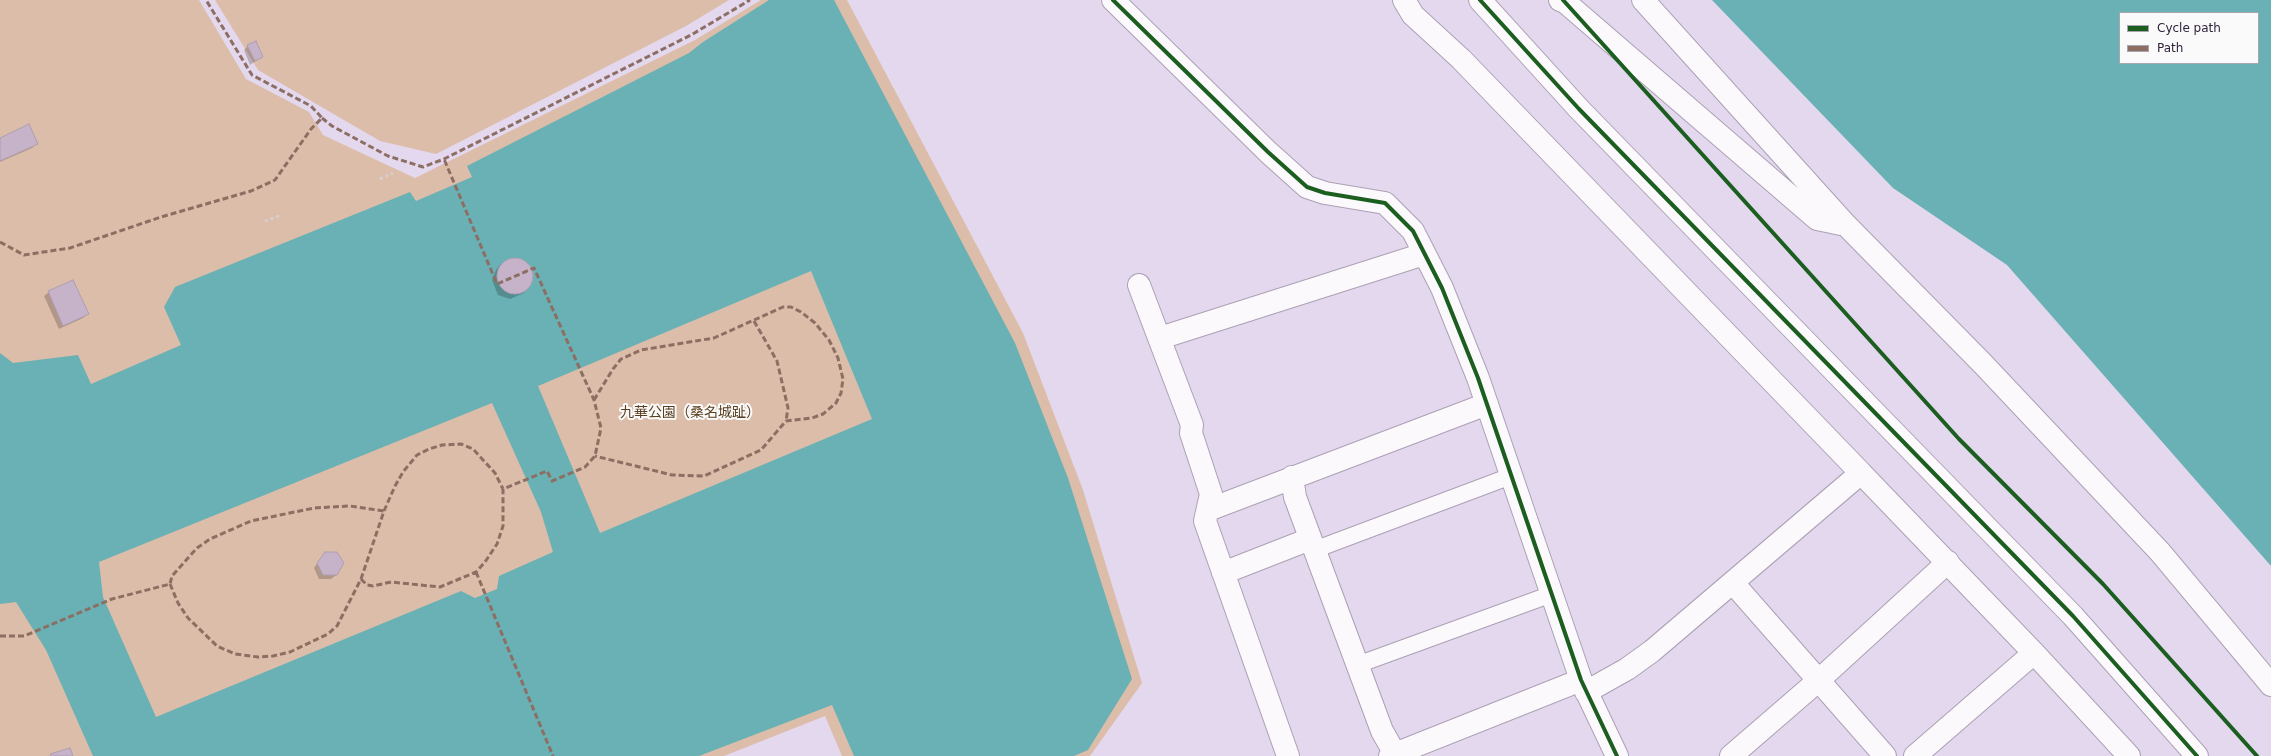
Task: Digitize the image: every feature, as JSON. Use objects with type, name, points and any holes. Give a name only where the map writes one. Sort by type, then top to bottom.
[{"type":"street","points":[[1113,0],[1268,152],[1307,187],[1325,194],[1384,203],[1414,231],[1442,288],[1478,378],[1584,686],[1617,756]]},
{"type":"street","points":[[1404,0],[1413,15],[1466,64],[1860,473],[1948,562],[2034,653],[2119,753]]},
{"type":"street","points":[[1480,0],[1579,109],[2073,616],[2197,756]]},
{"type":"street","points":[[1560,0],[1565,2],[1817,219],[1846,225]]},
{"type":"street","points":[[1643,0],[1846,225],[1983,364],[2160,552],[2271,685]]},
{"type":"street","points":[[1160,338],[1424,254]]},
{"type":"street","points":[[1139,285],[1192,425],[1191,433],[1211,494],[1205,521],[1288,756]]},
{"type":"street","points":[[1208,510],[1487,404]]},
{"type":"street","points":[[1292,477],[1295,497],[1312,545],[1392,755],[1627,669],[1652,651],[1733,583],[1860,473]]},
{"type":"street","points":[[1223,573],[1312,545]]},
{"type":"street","points":[[1731,756],[1819,680],[1948,562]]},
{"type":"street","points":[[1733,583],[1885,756]]},
{"type":"street","points":[[1915,756],[2034,653]]},
{"type":"lane","points":[[1312,545],[1512,476]]},
{"type":"lane","points":[[1358,666],[1552,594]]},
{"type":"path","points":[[380,179],[394,173]]},
{"type":"path","points":[[265,221],[281,215]]},
{"type":"green space","name":"九華公園（桑名城趾）","points":[[0,0],[199,0],[246,79],[309,112],[323,135],[415,178],[695,40],[761,0],[847,0],[1023,333],[1083,490],[1142,683],[1090,756],[842,756],[825,716],[724,756],[0,756]]},
{"type":"green space","points":[[215,0],[729,0],[686,26],[436,154],[380,141],[258,70]]},
{"type":"shaded area","name":"九華公園（桑名城趾）","points":[[769,0],[834,0],[1015,343],[1068,478],[1132,679],[1088,750],[1074,756],[854,756],[832,705],[699,756],[93,756],[46,650],[16,602],[0,604],[0,353],[13,363],[78,355],[91,384],[181,345],[164,307],[175,287],[410,192],[416,201],[472,177],[467,166],[689,53],[703,42]],"holes":[[[811,271],[872,419],[600,533],[538,386]],[[492,403],[541,512],[553,552],[499,576],[497,589],[475,598],[461,591],[156,717],[103,597],[99,562]]]},
{"type":"shaded area","points":[[1712,0],[2271,0],[2271,566],[2007,265],[1893,188]]},
{"type":"building","points":[[256,41],[263,57],[255,61],[247,45]]},
{"type":"building","points":[[29,124],[38,144],[0,161],[0,138]]},
{"type":"building","points":[[518,258],[528,263],[532,269],[532,283],[528,289],[522,293],[512,294],[502,289],[498,283],[497,273],[502,263],[508,259]]},
{"type":"building","points":[[73,280],[89,314],[63,326],[48,291]]},
{"type":"building","points":[[325,552],[337,552],[344,563],[337,575],[323,575],[317,563]]},
{"type":"building","points":[[70,748],[73,756],[51,756],[50,754]]},
{"type":"marked path","points":[[0,242],[24,255],[70,248],[161,217],[251,191],[275,180],[311,129],[322,118],[311,106],[252,75],[206,0]]},
{"type":"marked path","points":[[322,118],[332,126],[388,156],[423,167],[444,159],[691,35],[750,0]]},
{"type":"marked path","points":[[361,579],[367,585],[373,586],[391,582],[440,587],[476,572],[497,544],[503,526],[503,489],[547,471],[552,481],[585,467],[595,456],[601,428],[594,400],[534,268],[497,284],[444,159]]},
{"type":"marked path","points":[[594,400],[621,359],[641,350],[714,338],[783,307],[791,307],[801,312],[815,323],[829,340],[838,358],[843,379],[841,393],[836,403],[823,414],[812,418],[786,421],[761,450],[704,476],[672,475],[595,456]]},
{"type":"marked path","points":[[754,321],[777,361],[788,408],[786,421]]},
{"type":"marked path","points":[[170,584],[178,603],[188,618],[217,646],[235,654],[258,657],[273,656],[290,652],[328,634],[337,626],[361,579],[384,511],[395,486],[403,472],[417,455],[442,445],[461,444],[473,449],[495,473],[503,489]]},
{"type":"marked path","points":[[0,636],[24,636],[112,599],[170,584],[172,576],[197,548],[210,539],[251,521],[314,508],[350,506],[384,511]]},
{"type":"marked path","points":[[476,572],[553,756]]},
{"type":"cycle path","points":[[1113,0],[1268,152],[1307,187],[1325,193],[1385,203],[1413,231],[1442,288],[1478,378],[1581,680],[1617,756]]},
{"type":"cycle path","points":[[1480,0],[1579,109],[2073,616],[2197,756]]},
{"type":"cycle path","points":[[1563,0],[1959,439],[2103,584],[2257,756]]}]
